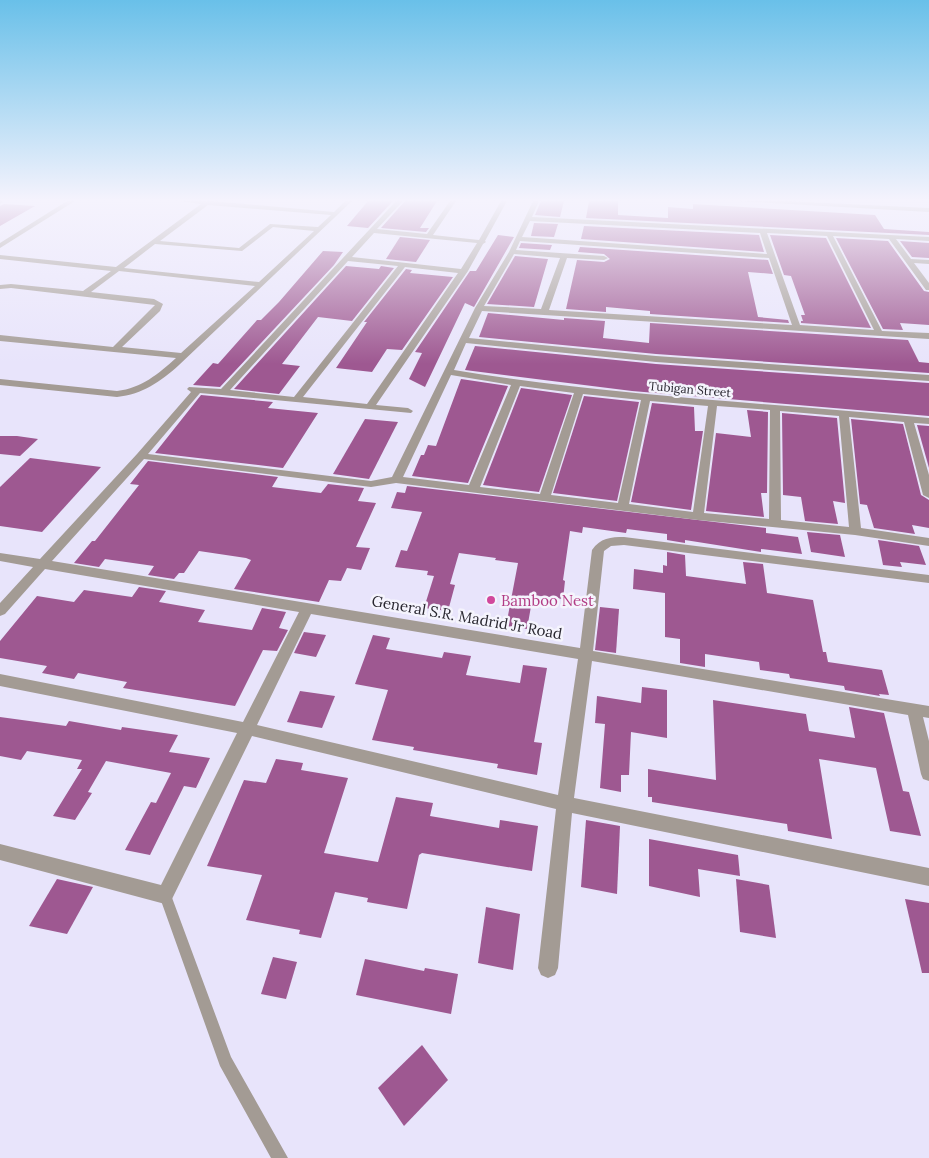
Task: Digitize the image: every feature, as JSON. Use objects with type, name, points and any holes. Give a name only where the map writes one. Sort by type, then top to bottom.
[{"type":"street","points":[[84,294],[137,255]]},
{"type":"street","points":[[0,382],[131,394],[150,384],[183,356],[292,255]]},
{"type":"street","points":[[223,392],[350,255]]},
{"type":"street","points":[[370,407],[474,255]]},
{"type":"street","points":[[396,480],[450,372],[479,308],[510,255]]},
{"type":"street","points":[[552,255],[604,258]]},
{"type":"street","points":[[757,255],[771,256],[797,329]]},
{"type":"street","points":[[840,255],[880,334]]},
{"type":"street","points":[[905,255],[929,288]]},
{"type":"street","points":[[544,312],[564,256]]},
{"type":"street","points":[[0,257],[261,284]]},
{"type":"street","points":[[346,259],[464,271]]},
{"type":"street","points":[[910,261],[929,262]]},
{"type":"street","points":[[297,400],[403,265]]},
{"type":"street","points":[[0,287],[11,286],[154,301],[159,304],[157,310],[115,350]]},
{"type":"street","points":[[479,308],[929,336]]},
{"type":"street","points":[[0,338],[183,356]]},
{"type":"street","points":[[464,340],[628,356],[929,378]]},
{"type":"street","name":"Tubigan Street","points":[[450,372],[516,385],[579,392],[929,421]]},
{"type":"street","points":[[472,490],[516,385]]},
{"type":"street","points":[[0,611],[141,456],[194,389],[408,411]]},
{"type":"street","points":[[545,496],[579,392]]},
{"type":"street","points":[[623,508],[646,398]]},
{"type":"street","points":[[698,516],[713,404]]},
{"type":"street","points":[[775,408],[775,522]]},
{"type":"street","points":[[844,414],[856,531]]},
{"type":"street","points":[[908,418],[929,495]]},
{"type":"street","points":[[141,456],[371,484],[396,480],[472,490],[545,496],[623,508],[775,522],[856,531],[929,542]]},
{"type":"street","points":[[548,968],[564,804],[586,654],[598,550],[607,542],[624,541],[929,579]]},
{"type":"street","name":"General S.R. Madrid Jr Road","points":[[0,557],[922,711]]},
{"type":"street","points":[[0,852],[165,895],[308,607]]},
{"type":"street","points":[[0,680],[248,729],[564,804],[929,877]]},
{"type":"street","points":[[922,711],[929,774]]},
{"type":"lane","points":[[165,895],[225,1061],[281,1158]]},
{"type":"building","points":[[320,255],[341,255],[334,265],[220,387],[193,385],[213,363],[218,364],[257,320],[261,320]]},
{"type":"building","points":[[389,255],[420,255],[416,262],[386,259]]},
{"type":"building","points":[[486,255],[504,255],[474,307],[465,303],[425,387],[409,379],[422,353],[415,352],[470,271],[476,271]]},
{"type":"building","points":[[605,255],[696,255],[768,260],[773,274],[748,272],[758,317],[788,320],[789,323],[650,314],[650,311],[606,307],[606,312],[566,309],[577,260],[604,262],[610,259]]},
{"type":"building","points":[[777,255],[835,255],[871,328],[801,323],[803,321],[801,315],[805,315],[791,276],[784,275]]},
{"type":"building","points":[[845,255],[898,255],[924,291],[929,292],[929,325],[900,323],[903,330],[883,329]]},
{"type":"building","points":[[911,255],[929,255],[929,258],[912,257]]},
{"type":"building","points":[[515,256],[548,259],[534,307],[487,304]]},
{"type":"building","points":[[346,266],[379,269],[381,266],[394,268],[352,321],[318,317],[282,364],[300,366],[279,394],[234,389]]},
{"type":"building","points":[[406,269],[412,270],[410,273],[453,277],[402,350],[387,349],[372,372],[336,368],[367,322],[364,322]]},
{"type":"building","points":[[488,313],[564,320],[564,318],[605,321],[603,338],[649,343],[650,323],[908,340],[919,362],[929,363],[929,373],[656,354],[479,337]]},
{"type":"building","points":[[475,346],[656,364],[929,383],[929,416],[632,391],[465,370]]},
{"type":"building","points":[[461,379],[508,386],[468,483],[412,476],[421,455],[424,455],[428,445],[436,446]]},
{"type":"building","points":[[521,388],[572,395],[539,492],[483,485]]},
{"type":"building","points":[[201,395],[273,402],[268,408],[318,413],[283,468],[155,453]]},
{"type":"building","points":[[584,396],[639,402],[617,501],[553,493]]},
{"type":"building","points":[[652,403],[694,407],[695,431],[703,431],[691,510],[631,502]]},
{"type":"building","points":[[747,410],[768,412],[767,493],[761,493],[764,517],[706,511],[716,433],[751,437]]},
{"type":"building","points":[[782,413],[837,418],[845,503],[833,501],[838,524],[805,521],[801,497],[783,495]]},
{"type":"building","points":[[365,419],[398,422],[369,479],[333,474]]},
{"type":"building","points":[[851,419],[903,424],[921,495],[929,500],[929,528],[912,525],[915,534],[874,528],[867,505],[860,504]]},
{"type":"building","points":[[917,425],[929,426],[929,468]]},
{"type":"building","points":[[0,436],[38,439],[20,456],[0,454]]},
{"type":"building","points":[[30,458],[101,467],[42,532],[0,526],[0,487]]},
{"type":"building","points":[[148,461],[278,477],[272,487],[321,493],[328,484],[364,488],[358,501],[376,503],[356,547],[370,548],[361,570],[347,568],[341,581],[329,580],[319,602],[234,589],[251,560],[246,558],[199,551],[184,573],[179,573],[174,579],[148,575],[154,566],[105,559],[99,567],[74,563],[92,541],[95,541],[139,485],[130,484]]},
{"type":"building","points":[[407,486],[766,528],[766,533],[798,537],[802,554],[761,549],[761,552],[685,540],[685,543],[667,540],[667,534],[627,529],[626,533],[583,527],[582,533],[570,531],[563,580],[565,581],[563,599],[533,595],[527,629],[506,626],[518,563],[459,553],[450,584],[455,585],[448,611],[424,608],[434,576],[427,575],[428,571],[395,567],[401,550],[407,551],[422,512],[391,508],[397,492],[405,493]]},
{"type":"building","points":[[807,532],[840,535],[845,557],[811,552]]},
{"type":"building","points":[[878,540],[919,546],[926,565],[900,562],[902,567],[883,565]]},
{"type":"building","points":[[667,552],[685,555],[686,576],[746,584],[743,562],[763,564],[767,593],[813,600],[823,652],[826,652],[828,662],[882,670],[889,695],[879,694],[880,696],[845,690],[844,686],[790,678],[789,674],[760,670],[759,662],[705,654],[705,667],[680,663],[680,639],[665,637],[665,593],[633,589],[634,569],[663,573],[663,565],[667,566]]},
{"type":"building","points":[[139,587],[166,591],[159,602],[205,610],[198,622],[252,630],[262,608],[286,612],[279,628],[288,630],[277,651],[263,650],[235,706],[123,688],[127,682],[78,673],[74,679],[42,673],[47,666],[0,658],[0,641],[37,596],[74,602],[84,590],[132,597]]},
{"type":"building","points":[[600,607],[619,609],[616,653],[595,650]]},
{"type":"building","points":[[304,632],[326,635],[316,657],[294,653]]},
{"type":"building","points":[[373,635],[390,638],[386,649],[442,658],[444,652],[471,656],[466,675],[520,683],[523,665],[547,668],[534,742],[542,743],[537,775],[497,768],[498,764],[413,750],[414,747],[372,740],[388,690],[355,684]]},
{"type":"building","points":[[642,687],[667,690],[667,738],[631,732],[629,775],[621,775],[621,792],[600,788],[605,724],[595,723],[597,696],[641,703]]},
{"type":"building","points":[[300,691],[335,696],[322,728],[287,722]]},
{"type":"building","points":[[713,700],[806,714],[809,731],[855,738],[849,707],[884,713],[903,791],[909,792],[921,836],[890,831],[876,768],[819,759],[832,839],[788,831],[787,824],[652,802],[652,797],[648,797],[648,769],[716,780]]},
{"type":"building","points":[[0,717],[66,726],[69,721],[121,730],[122,727],[178,735],[169,752],[210,758],[196,788],[184,786],[150,855],[125,850],[151,802],[156,803],[171,773],[106,761],[88,792],[92,793],[75,820],[53,816],[82,769],[77,769],[82,760],[27,751],[21,760],[0,756]]},
{"type":"building","points":[[276,759],[303,763],[301,770],[348,778],[324,853],[378,862],[396,797],[433,803],[430,816],[499,828],[500,820],[538,826],[532,871],[422,853],[419,855],[407,909],[367,902],[368,898],[335,892],[321,938],[299,934],[300,930],[246,920],[262,875],[207,866],[244,780],[266,783]]},
{"type":"building","points":[[586,820],[620,826],[617,894],[581,887]]},
{"type":"building","points":[[649,839],[738,855],[740,876],[698,869],[700,897],[649,886]]},
{"type":"building","points":[[57,879],[93,887],[67,934],[29,926]]},
{"type":"building","points":[[736,879],[769,885],[776,938],[740,932]]},
{"type":"building","points":[[905,899],[929,903],[929,973],[922,973]]},
{"type":"building","points":[[486,907],[520,914],[513,970],[478,963]]},
{"type":"building","points":[[273,957],[297,962],[286,999],[261,994]]},
{"type":"building","points":[[365,959],[424,971],[425,968],[458,974],[451,1014],[356,995]]},
{"type":"building","points":[[422,1045],[448,1080],[404,1126],[378,1088]]},
{"type":"place","name":"Bamboo Nest","points":[[491,600]]}]
